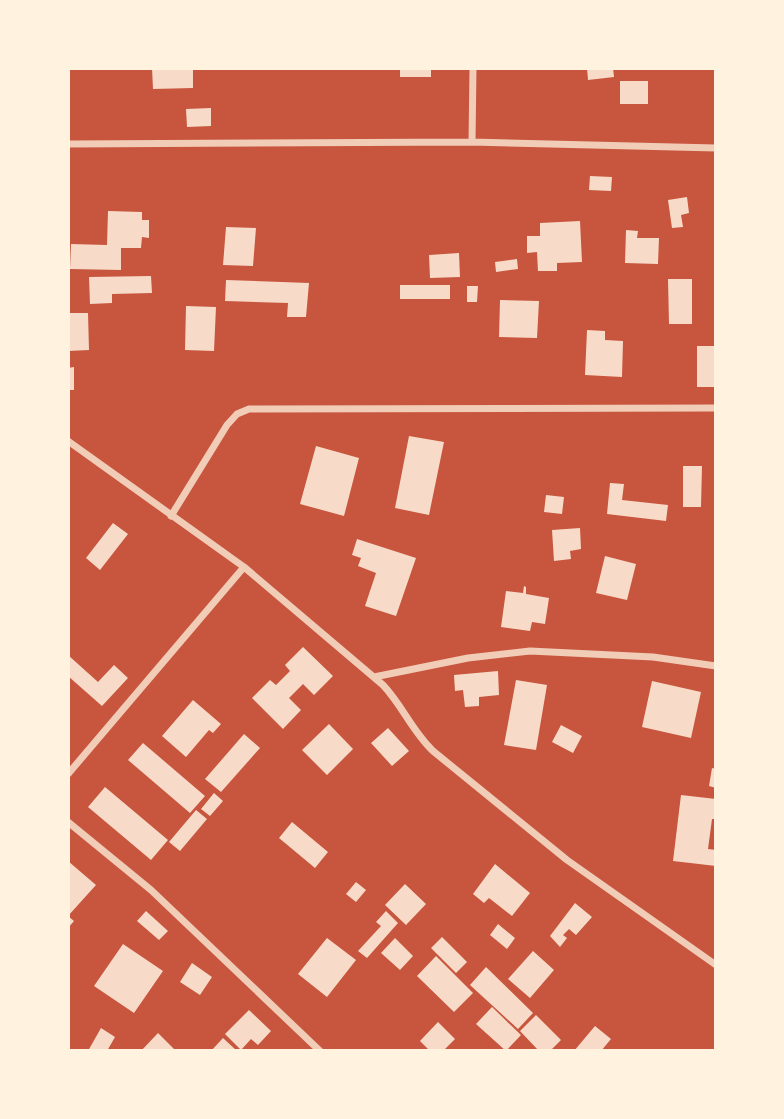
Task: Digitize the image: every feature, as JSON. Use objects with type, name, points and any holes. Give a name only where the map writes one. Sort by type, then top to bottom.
[{"type":"street","points":[[472,142],[473,68]]},
{"type":"street","points":[[68,144],[472,142],[716,148]]},
{"type":"street","points":[[171,516],[227,425],[237,414],[249,409],[716,408]]},
{"type":"street","points":[[68,441],[244,567],[374,677],[398,701],[413,729],[433,751],[567,860],[716,965]]},
{"type":"street","points":[[68,774],[244,567]]},
{"type":"street","points":[[374,677],[468,658],[530,651],[653,657],[716,666]]},
{"type":"street","points":[[68,822],[150,890],[320,1051]]},
{"type":"building","points":[[152,68],[193,68],[193,88],[153,89]]},
{"type":"building","points":[[400,68],[431,68],[431,77],[400,77]]},
{"type":"building","points":[[587,68],[613,68],[614,77],[588,80]]},
{"type":"building","points":[[620,81],[648,81],[648,104],[620,104]]},
{"type":"building","points":[[211,108],[211,126],[187,127],[186,109]]},
{"type":"building","points":[[590,176],[612,177],[611,191],[589,190]]},
{"type":"building","points":[[687,197],[689,213],[681,215],[683,227],[672,228],[668,200]]},
{"type":"building","points":[[108,211],[142,212],[142,220],[149,220],[149,238],[142,237],[141,248],[121,248],[121,270],[70,269],[71,244],[107,245]]},
{"type":"building","points":[[580,221],[582,262],[557,263],[557,271],[538,271],[537,252],[527,253],[527,236],[540,236],[540,223]]},
{"type":"building","points":[[226,227],[256,228],[253,266],[223,265]]},
{"type":"building","points":[[626,230],[638,231],[637,238],[659,238],[658,264],[625,263]]},
{"type":"building","points":[[459,253],[460,277],[430,278],[429,255]]},
{"type":"building","points":[[517,259],[518,269],[496,272],[495,262]]},
{"type":"building","points":[[151,276],[152,293],[112,294],[112,303],[90,304],[89,277]]},
{"type":"building","points":[[668,279],[692,279],[692,324],[669,324]]},
{"type":"building","points":[[226,280],[309,283],[306,317],[287,317],[288,303],[225,301]]},
{"type":"building","points":[[400,285],[450,285],[450,299],[400,299]]},
{"type":"building","points":[[467,286],[478,286],[477,302],[467,302]]},
{"type":"building","points":[[500,300],[539,301],[537,338],[499,337]]},
{"type":"building","points":[[186,306],[216,307],[214,351],[185,350]]},
{"type":"building","points":[[68,313],[88,313],[89,350],[68,351]]},
{"type":"building","points":[[587,330],[605,331],[605,340],[623,341],[622,377],[585,375]]},
{"type":"building","points":[[697,346],[716,346],[716,387],[697,387]]},
{"type":"building","points":[[74,367],[74,390],[68,390],[68,368]]},
{"type":"building","points":[[409,436],[444,442],[429,515],[395,508]]},
{"type":"building","points":[[316,446],[359,458],[344,516],[300,504]]},
{"type":"building","points":[[683,466],[702,466],[701,507],[683,507]]},
{"type":"building","points":[[610,483],[624,484],[622,500],[668,505],[666,521],[607,514]]},
{"type":"building","points":[[546,495],[564,497],[562,514],[544,512]]},
{"type":"building","points":[[113,523],[128,534],[100,570],[86,558]]},
{"type":"building","points":[[580,528],[581,549],[570,551],[571,559],[554,561],[552,530]]},
{"type":"building","points":[[357,539],[416,558],[396,616],[365,606],[376,573],[358,566],[361,558],[352,555]]},
{"type":"building","points":[[605,556],[636,564],[627,600],[596,593]]},
{"type":"building","points":[[524,586],[526,594],[549,598],[545,624],[532,622],[530,631],[501,627],[506,591],[523,593]]},
{"type":"building","points":[[303,647],[333,676],[314,695],[303,684],[289,698],[301,710],[283,729],[252,698],[270,680],[276,685],[290,671],[285,665]]},
{"type":"building","points":[[68,655],[98,682],[114,665],[128,678],[102,706],[68,676]]},
{"type":"building","points":[[498,671],[499,695],[479,697],[479,706],[465,707],[463,690],[455,691],[454,675]]},
{"type":"building","points":[[516,680],[547,685],[536,750],[504,745]]},
{"type":"building","points":[[652,681],[701,692],[691,738],[642,727]]},
{"type":"building","points":[[193,700],[221,724],[213,733],[209,730],[186,757],[162,736]]},
{"type":"building","points":[[329,724],[353,749],[327,775],[302,750]]},
{"type":"building","points":[[561,725],[582,736],[573,753],[552,742]]},
{"type":"building","points":[[388,728],[409,751],[392,766],[371,743]]},
{"type":"building","points":[[244,734],[260,748],[221,792],[205,779]]},
{"type":"building","points":[[143,743],[205,796],[190,813],[128,760]]},
{"type":"building","points":[[712,768],[716,769],[716,788],[709,786]]},
{"type":"building","points":[[105,787],[168,840],[151,860],[88,807]]},
{"type":"building","points":[[214,793],[223,801],[210,816],[201,809]]},
{"type":"building","points":[[681,795],[716,799],[716,819],[712,819],[708,849],[716,850],[716,866],[673,861]]},
{"type":"building","points":[[196,810],[207,819],[180,851],[169,842]]},
{"type":"building","points":[[292,822],[328,852],[315,868],[279,838]]},
{"type":"building","points":[[68,861],[96,885],[68,916]]},
{"type":"building","points":[[495,864],[530,893],[512,916],[489,898],[484,903],[473,894]]},
{"type":"building","points":[[356,882],[366,890],[356,902],[346,894]]},
{"type":"building","points":[[405,884],[426,904],[406,925],[385,905]]},
{"type":"building","points":[[575,903],[592,917],[576,935],[569,929],[563,935],[567,938],[560,947],[550,936]]},
{"type":"building","points":[[146,911],[168,931],[159,940],[137,921]]},
{"type":"building","points":[[386,911],[398,923],[367,958],[358,951],[381,926],[376,922]]},
{"type":"building","points":[[68,916],[74,921],[68,928]]},
{"type":"building","points":[[498,924],[515,938],[507,949],[490,935]]},
{"type":"building","points":[[442,937],[467,962],[456,973],[431,948]]},
{"type":"building","points":[[327,938],[356,960],[327,997],[298,974]]},
{"type":"building","points":[[395,938],[413,956],[400,970],[381,953]]},
{"type":"building","points":[[123,944],[163,971],[134,1013],[94,986]]},
{"type":"building","points":[[533,951],[554,970],[530,998],[508,979]]},
{"type":"building","points":[[436,956],[473,993],[454,1012],[417,976]]},
{"type":"building","points":[[192,963],[212,977],[200,995],[180,982]]},
{"type":"building","points":[[486,967],[533,1013],[518,1029],[470,985]]},
{"type":"building","points":[[492,1007],[521,1035],[506,1051],[476,1024]]},
{"type":"building","points":[[249,1010],[271,1031],[258,1045],[251,1039],[241,1050],[225,1034]]},
{"type":"building","points":[[536,1015],[561,1040],[550,1051],[539,1051],[520,1031]]},
{"type":"building","points":[[438,1022],[455,1039],[443,1051],[430,1051],[420,1041]]},
{"type":"building","points":[[595,1026],[611,1039],[601,1051],[574,1051]]},
{"type":"building","points":[[101,1028],[115,1037],[107,1051],[88,1051]]},
{"type":"building","points":[[158,1033],[176,1051],[141,1051]]},
{"type":"building","points":[[223,1038],[237,1051],[211,1051]]}]
